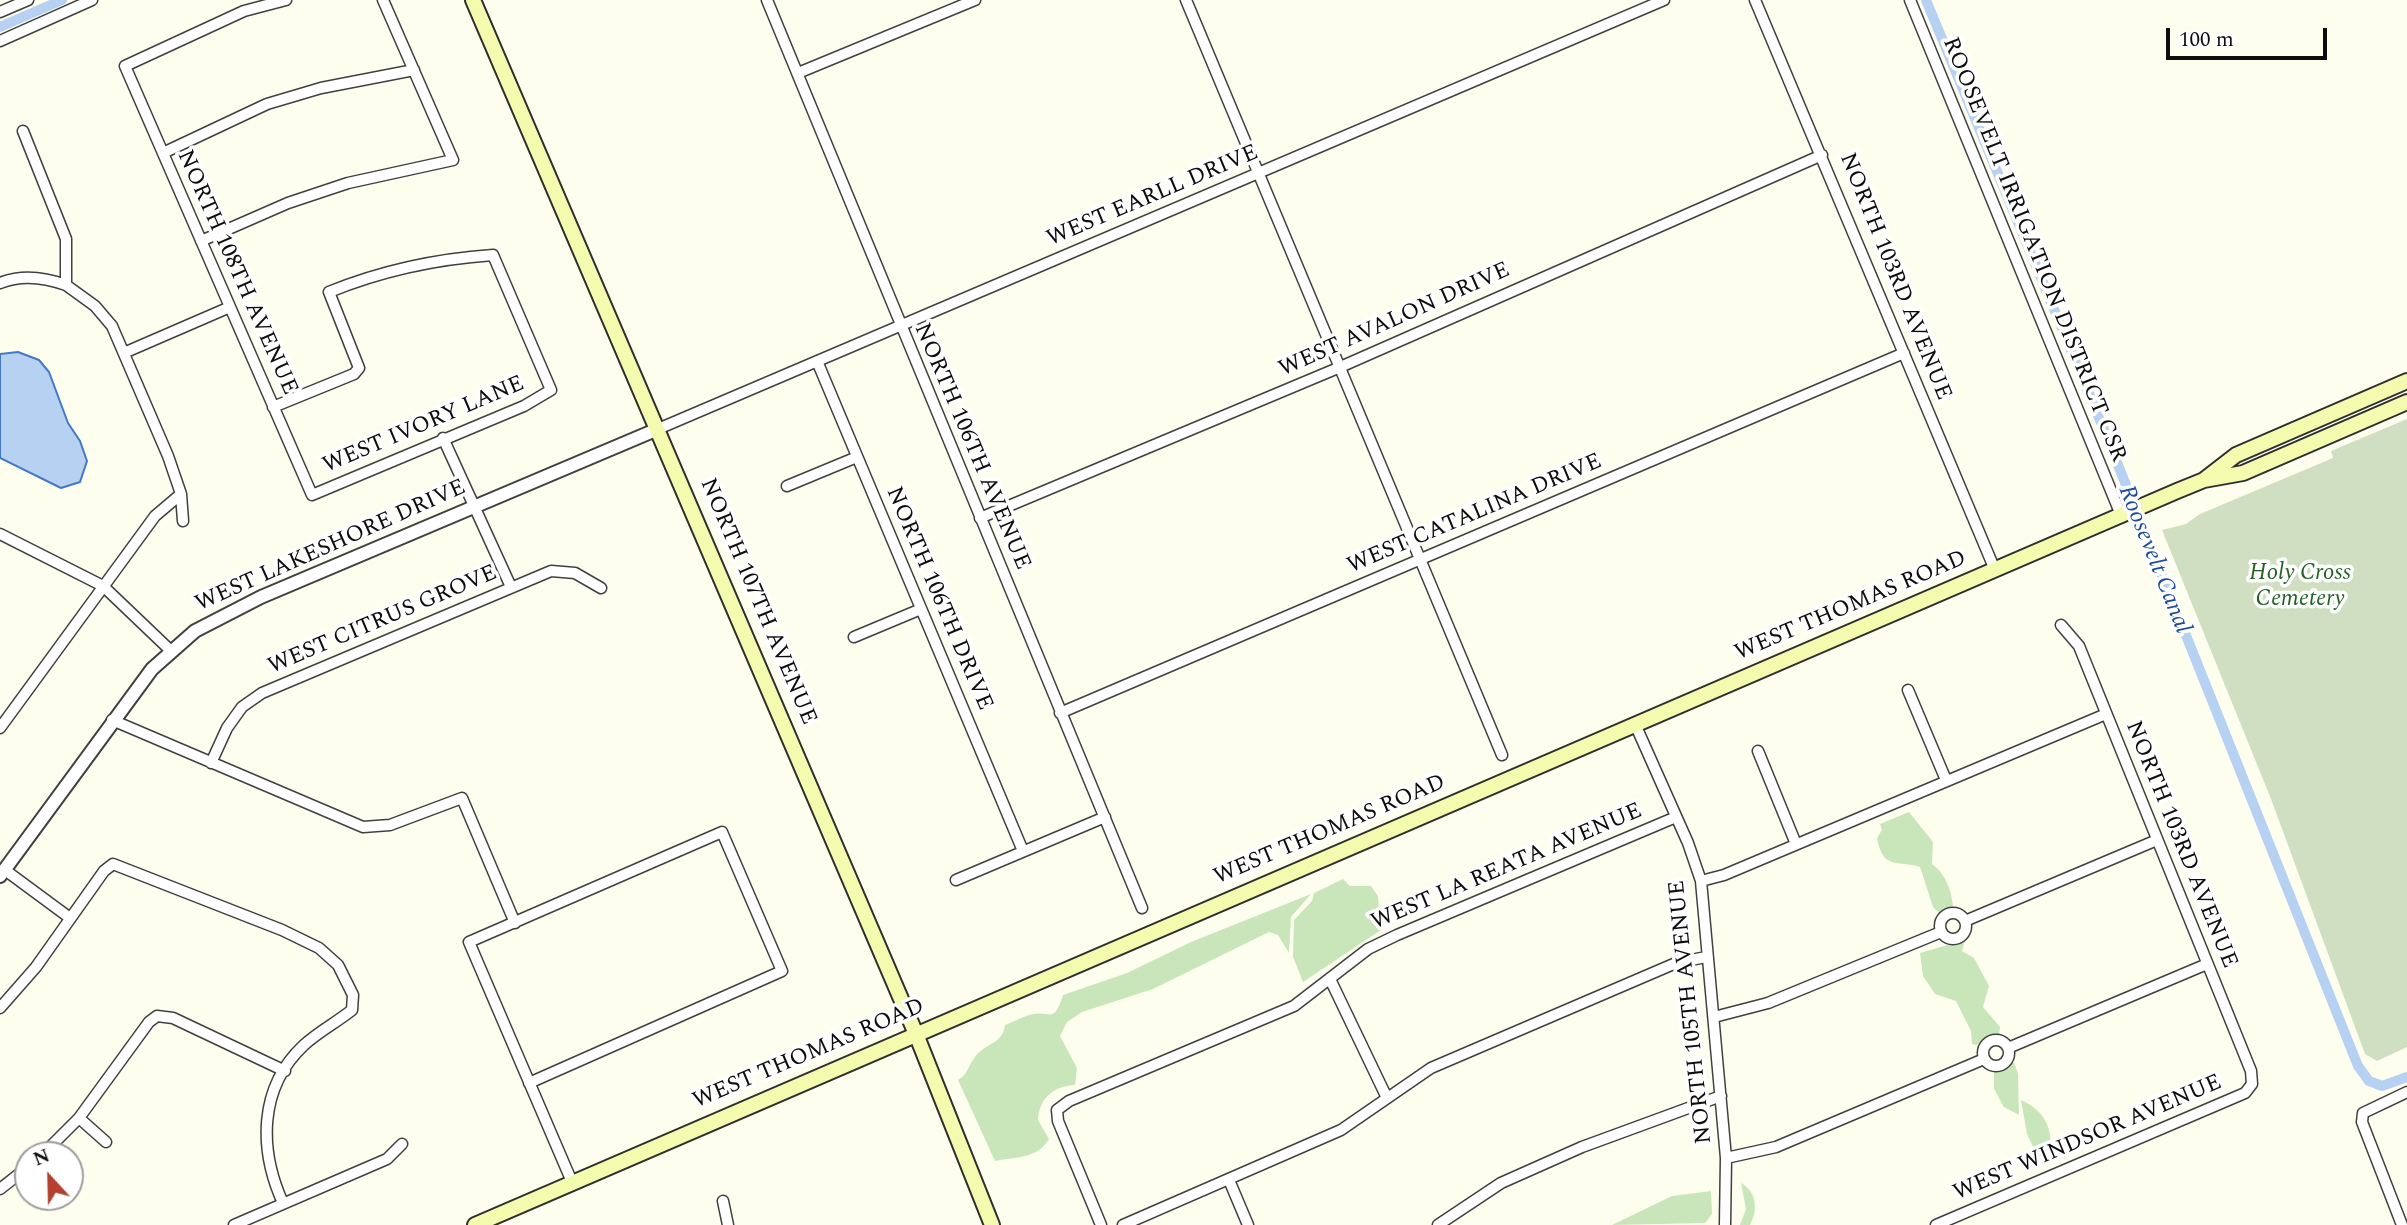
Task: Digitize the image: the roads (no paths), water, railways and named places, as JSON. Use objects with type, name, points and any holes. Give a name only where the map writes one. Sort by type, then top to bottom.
[{"type":"main road","name":"NORTH 107TH AVENUE","points":[[473,0],[916,1034],[992,1225]]},
{"type":"main road","name":"WEST THOMAS ROAD","points":[[2204,480],[2236,455],[2407,381]]},
{"type":"main road","name":"WEST THOMAS ROAD","points":[[475,1225],[2121,515],[2204,480],[2243,473],[2407,402]]},
{"type":"street","points":[[0,12],[28,0]]},
{"type":"street","points":[[0,41],[92,0]]},
{"type":"street","name":"NORTH 108TH AVENUE","points":[[286,0],[244,11],[125,66],[312,495]]},
{"type":"street","points":[[201,241],[288,203],[348,183],[453,160],[383,0]]},
{"type":"street","name":"NORTH 106TH AVENUE","points":[[767,0],[1142,908]]},
{"type":"street","points":[[798,73],[975,0]]},
{"type":"street","points":[[1186,0],[1502,754]]},
{"type":"street","name":"WEST EARLL DRIVE","points":[[658,429],[1664,0]]},
{"type":"street","name":"NORTH 103RD AVENUE","points":[[1755,0],[1995,569]]},
{"type":"street","name":"ROOSEVELT IRRIGATION DISTRICT CSR","points":[[1910,0],[2121,515]]},
{"type":"street","points":[[163,153],[267,104],[321,88],[414,70]]},
{"type":"street","points":[[23,131],[66,239],[66,285]]},
{"type":"street","name":"WEST AVALON DRIVE","points":[[980,518],[1338,368],[1822,155]]},
{"type":"street","name":"WEST IVORY LANE","points":[[273,407],[354,374],[359,368],[329,292],[368,276],[441,259],[493,255],[551,390],[524,406],[312,495]]},
{"type":"street","points":[[0,283],[12,278],[46,277],[66,285],[95,306],[113,326],[181,494],[184,521]]},
{"type":"street","points":[[125,352],[230,307]]},
{"type":"street","name":"WEST CATALINA DRIVE","points":[[1060,713],[1904,353]]},
{"type":"street","name":"NORTH 106TH DRIVE","points":[[817,361],[1023,851]]},
{"type":"street","name":"WEST LAKESHORE DRIVE","points":[[2,873],[112,720],[170,650],[221,614],[658,429]]},
{"type":"street","points":[[443,438],[511,587]]},
{"type":"street","points":[[787,486],[857,457]]},
{"type":"street","points":[[0,728],[155,516],[181,494]]},
{"type":"street","points":[[0,534],[103,586],[170,650]]},
{"type":"street","name":"WEST CITRUS GROVE","points":[[211,763],[226,728],[242,707],[262,693],[551,571],[575,573],[601,588]]},
{"type":"street","points":[[855,636],[921,608]]},
{"type":"street","name":"NORTH 103RD AVENUE","points":[[2061,625],[2079,646],[2251,1071],[2252,1084]]},
{"type":"street","points":[[1908,690],[1946,780]]},
{"type":"street","points":[[1701,881],[1724,875],[2106,714]]},
{"type":"street","points":[[112,720],[363,827],[390,825],[462,798],[515,923]]},
{"type":"street","name":"NORTH 105TH AVENUE","points":[[1635,724],[1701,881],[1726,1158],[1725,1225]]},
{"type":"street","points":[[1758,751],[1796,844]]},
{"type":"street","points":[[956,880],[1105,817]]},
{"type":"street","name":"WEST LA REATA AVENUE","points":[[1101,1225],[1058,1121],[1057,1110],[1069,1101],[1294,1006],[1368,949],[1387,940],[1676,817]]},
{"type":"street","points":[[529,1083],[782,971],[722,832],[469,942],[529,1083],[572,1182]]},
{"type":"street","points":[[1965,922],[2157,840]]},
{"type":"street","points":[[0,1007],[36,967],[104,871],[113,864],[282,930],[319,948],[338,965],[353,995],[352,1010],[305,1044],[285,1071],[267,1108],[270,1170],[283,1203]]},
{"type":"street","points":[[2,873],[70,918]]},
{"type":"street","points":[[1950,914],[1959,915],[1965,922],[1964,932],[1958,938],[1950,939],[1941,932],[1942,919],[1950,914]]},
{"type":"street","points":[[1714,1017],[1768,1003],[1941,932]]},
{"type":"street","points":[[1123,1225],[1341,1130],[1431,1068],[1676,963],[1706,957]]},
{"type":"street","points":[[2008,1048],[2207,964]]},
{"type":"street","points":[[1330,979],[1387,1098]]},
{"type":"street","points":[[56,1141],[79,1118],[149,1022],[157,1016],[173,1018],[285,1071]]},
{"type":"street","points":[[1991,1041],[1999,1041],[2008,1048],[2008,1057],[2003,1064],[1990,1065],[1984,1059],[1983,1051],[1991,1041]]},
{"type":"street","points":[[1726,1158],[1776,1147],[1984,1059]]},
{"type":"street","name":"WEST WINDSOR AVENUE","points":[[1936,1225],[2245,1093],[2252,1084]]},
{"type":"street","points":[[2402,1225],[2362,1122],[2363,1113],[2407,1092]]},
{"type":"street","points":[[1438,1225],[1501,1182],[1582,1147],[1721,1096]]},
{"type":"street","points":[[79,1118],[106,1142]]},
{"type":"street","points":[[234,1225],[387,1159],[402,1144]]},
{"type":"street","points":[[0,1189],[14,1178]]},
{"type":"street","points":[[1229,1180],[1248,1225]]},
{"type":"street","points":[[723,1200],[728,1225]]},
{"type":"water","points":[[18,352],[39,360],[49,372],[68,423],[80,441],[87,461],[80,482],[61,488],[0,458],[0,354]]},
{"type":"waterway","name":"Roosevelt Canal","points":[[0,27],[62,0]]},
{"type":"waterway","name":"Roosevelt Canal","points":[[1926,0],[2104,430],[2358,1066],[2369,1081],[2382,1086],[2407,1077]]},
{"type":"park label","name":"Holy Cross Cemetery","points":[[2300,587]]}]
